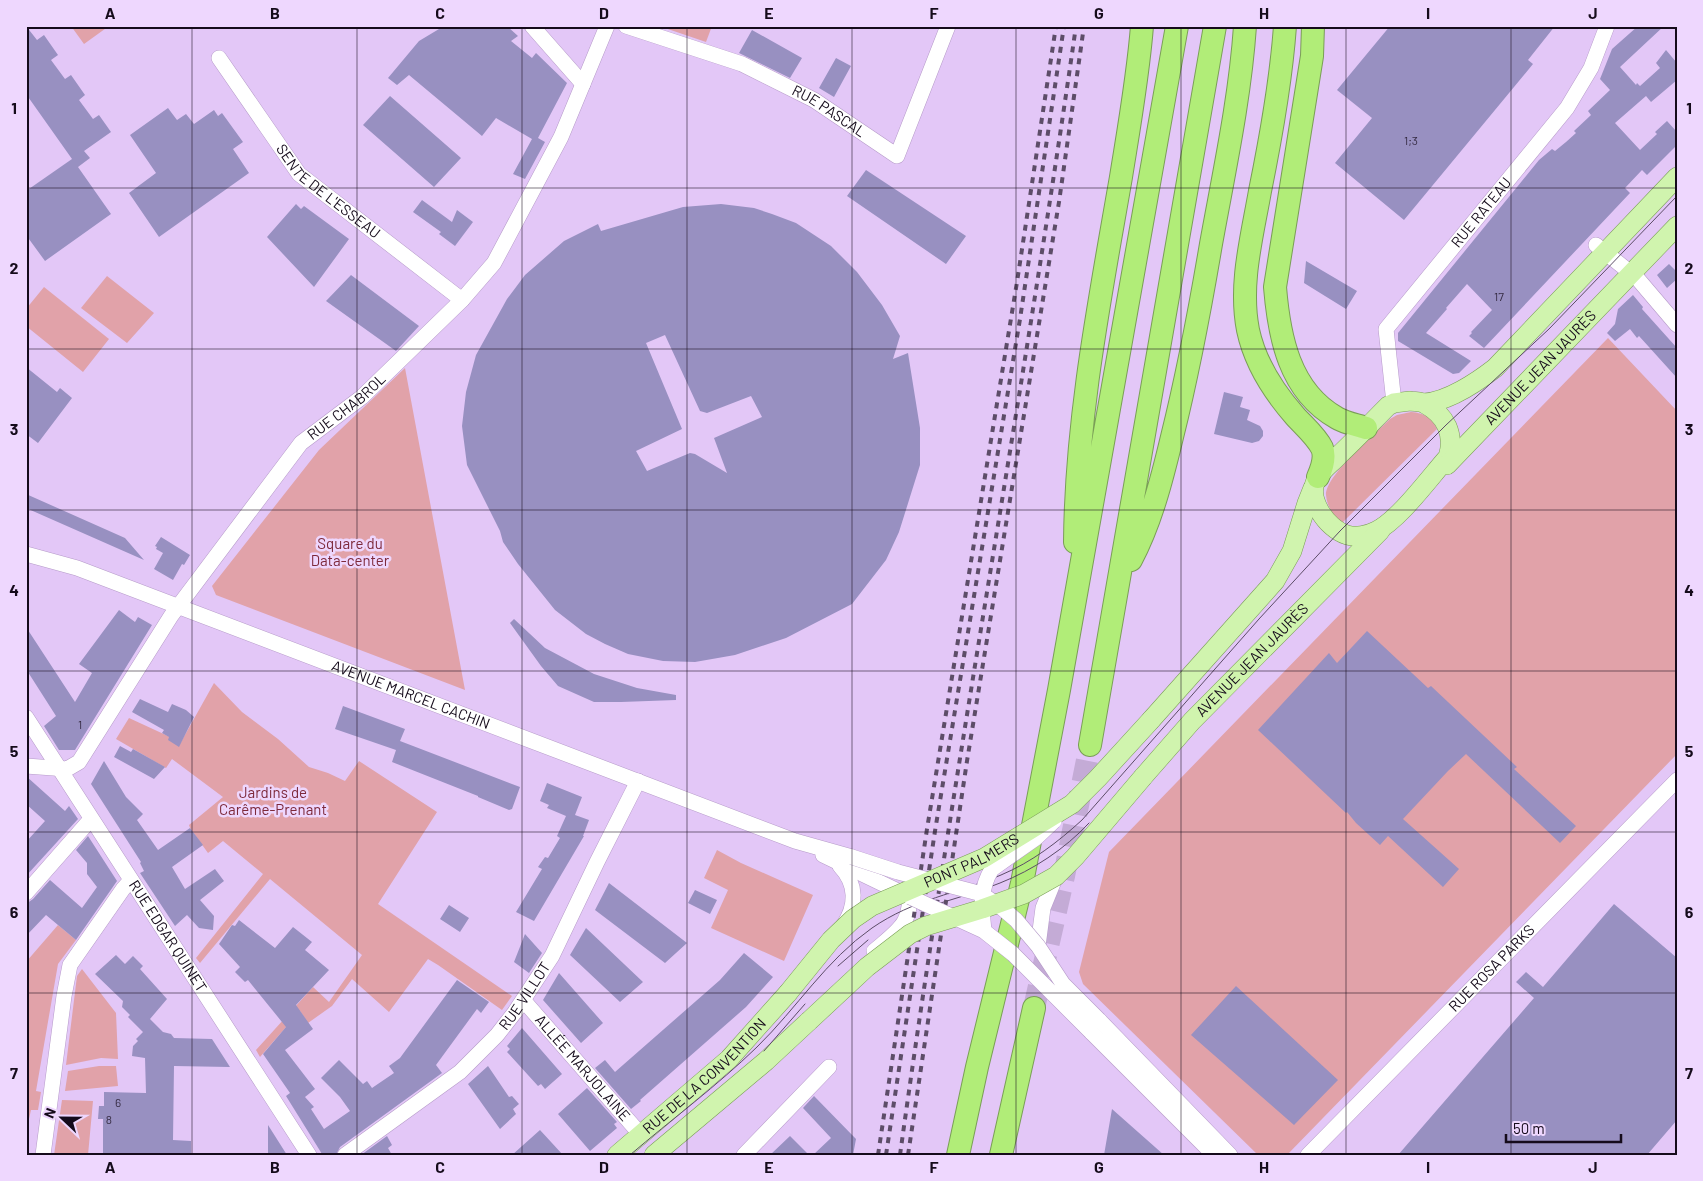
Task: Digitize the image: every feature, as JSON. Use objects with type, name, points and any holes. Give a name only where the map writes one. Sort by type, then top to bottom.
[{"type":"highway","points":[[1077,590],[1075,508],[1081,427],[1136,88],[1142,26]]},
{"type":"highway","points":[[958,1155],[977,1067],[1022,883],[1059,690],[1178,26]]},
{"type":"highway","points":[[1090,745],[1215,26]]},
{"type":"highway","points":[[1118,582],[1137,548],[1150,512],[1162,476],[1181,399],[1198,321],[1242,71],[1245,26]]},
{"type":"highway","points":[[1285,26],[1282,65],[1250,250],[1244,296],[1248,331],[1256,359],[1270,385],[1323,450],[1322,468],[1316,480]]},
{"type":"highway","points":[[1313,26],[1312,56],[1275,287],[1278,318],[1285,352],[1298,378],[1315,401],[1338,418],[1366,428]]},
{"type":"highway","points":[[1001,1155],[1034,1008]]},
{"type":"main road","points":[[1386,525],[1376,531],[1357,536],[1346,535],[1320,512],[1314,494],[1316,480],[1388,406],[1394,403],[1410,401],[1424,403],[1439,400],[1477,383],[1483,378],[1519,344],[1600,249],[1677,177]]},
{"type":"main road","name":"AVENUE JEAN JAURÈS","points":[[987,902],[1024,894],[1056,876],[1075,857],[1192,721],[1472,439],[1677,226]]},
{"type":"main road","points":[[1403,508],[1448,457],[1451,447],[1452,439],[1446,425],[1438,414],[1424,403]]},
{"type":"main road","name":"AVENUE JEAN JAURÈS","points":[[1151,720],[1275,581],[1292,551],[1316,480]]},
{"type":"main road","name":"PONT PALMERS","points":[[788,994],[834,937],[853,919],[872,906],[907,888],[932,880],[984,858],[1072,804],[1151,720]]},
{"type":"main road","name":"RUE DE LA CONVENTION","points":[[654,1155],[766,1061],[867,967],[892,947],[910,934],[926,926],[953,917],[987,902]]},
{"type":"main road","name":"RUE DE LA CONVENTION","points":[[617,1155],[730,1059],[788,994]]},
{"type":"street","points":[[532,26],[583,84]]},
{"type":"street","name":"RUE CHABROL","points":[[59,768],[67,769],[79,762],[178,606],[301,443],[362,397],[462,300],[494,262],[561,137],[607,26]]},
{"type":"street","name":"RUE PASCAL","points":[[626,26],[742,64],[814,100],[897,156],[948,26]]},
{"type":"street","name":"RUE RATEAU","points":[[1394,403],[1386,328],[1567,108],[1591,68],[1608,26]]},
{"type":"street","name":"SENTE DE L'ESSEAU","points":[[219,58],[299,174],[462,300]]},
{"type":"street","points":[[1600,249],[1632,273],[1677,325]]},
{"type":"street","name":"AVENUE MARCEL CACHIN","points":[[26,554],[77,568],[178,606],[795,841],[845,865],[907,888],[953,917],[984,931],[1095,1026]]},
{"type":"street","name":"RUE EDGAR QUINET","points":[[26,717],[309,1155]]},
{"type":"street","points":[[26,766],[59,768]]},
{"type":"street","name":"RUE ROSA PARKS","points":[[1308,1155],[1677,780]]},
{"type":"street","name":"RUE VILLOT","points":[[345,1155],[460,1072],[497,1035],[524,1000],[552,956],[596,862],[638,781]]},
{"type":"street","points":[[984,931],[987,902],[986,881],[992,869],[1036,838],[1072,804]]},
{"type":"street","points":[[26,893],[91,819]]},
{"type":"street","points":[[834,937],[847,920],[854,900],[852,886],[845,865]]},
{"type":"street","points":[[1038,946],[1043,908],[1056,876]]},
{"type":"street","points":[[43,1155],[64,996],[70,965],[131,880]]},
{"type":"street","points":[[932,880],[987,902],[1016,920],[1038,946],[1063,984],[1095,1026],[1214,1155]]},
{"type":"street","points":[[810,1021],[854,968],[903,926],[908,916],[907,888]]},
{"type":"street","name":"ALLÉE MARJOLAINE","points":[[524,1000],[640,1135]]},
{"type":"street","points":[[1095,1026],[1230,1155]]},
{"type":"street","points":[[744,1155],[829,1067]]},
{"type":"green space","points":[[71,26],[109,26],[84,44]]},
{"type":"green space","points":[[659,26],[712,26],[706,42]]},
{"type":"green space","points":[[107,276],[154,313],[127,343],[81,308]]},
{"type":"green space","points":[[44,287],[109,339],[83,372],[26,326],[26,309]]},
{"type":"green space","points":[[1608,338],[1677,411],[1677,754],[1287,1155],[1258,1155],[1083,984],[1079,972],[1109,852]]},
{"type":"green space","name":"Square du Data-center","points":[[405,368],[465,690],[216,595],[212,586],[319,450]]},
{"type":"green space","points":[[1411,412],[1427,416],[1433,421],[1437,429],[1342,523],[1340,522],[1329,507],[1326,495],[1334,477],[1352,455],[1390,419],[1397,415]]},
{"type":"green space","name":"Jardins de Carême-Prenant","points":[[214,683],[242,712],[278,739],[309,767],[345,781],[359,761],[437,812],[378,904],[512,996],[502,1010],[428,959],[389,1012],[352,979],[332,1006],[308,1023],[300,1011],[260,1057],[256,1050],[313,987],[329,1002],[362,955],[270,879],[200,963],[196,958],[263,874],[223,841],[208,853],[190,828],[189,825],[223,797],[172,759],[166,768],[116,739],[129,718],[181,742]]},
{"type":"green space","points":[[717,850],[741,863],[813,895],[784,961],[711,928],[728,890],[704,878]]},
{"type":"green space","points":[[58,925],[76,940],[58,964],[36,1091],[41,1092],[38,1110],[31,1110],[29,1119],[26,1119],[26,962]]},
{"type":"green space","points":[[82,969],[116,1013],[118,1059],[101,1058],[66,1065],[77,976]]},
{"type":"green space","points":[[99,1066],[116,1066],[118,1086],[65,1091],[68,1071]]},
{"type":"green space","points":[[62,1100],[93,1101],[88,1155],[54,1155]]},
{"type":"building","points":[[26,26],[37,40],[44,35],[58,55],[51,60],[65,79],[71,75],[85,95],[79,100],[93,119],[99,115],[111,132],[84,151],[90,158],[78,167],[111,214],[45,261],[26,235],[26,191],[72,159],[26,94]]},
{"type":"building","points":[[444,26],[507,26],[518,36],[511,41],[532,58],[536,53],[567,83],[538,138],[545,142],[525,179],[513,174],[532,139],[496,118],[482,136],[409,75],[397,85],[388,78],[419,41]]},
{"type":"building","points":[[1390,26],[1555,26],[1528,60],[1533,64],[1404,220],[1335,163],[1372,118],[1337,90]]},
{"type":"building","points":[[1638,26],[1664,26],[1620,67],[1636,85],[1637,83],[1640,86],[1660,68],[1656,63],[1666,50],[1677,63],[1677,80],[1651,102],[1646,96],[1615,123],[1640,150],[1657,134],[1655,132],[1667,121],[1677,132],[1677,145],[1647,175],[1642,170],[1625,188],[1630,193],[1484,348],[1469,336],[1492,310],[1467,284],[1426,333],[1471,361],[1459,373],[1453,374],[1398,341],[1398,333],[1539,160],[1552,149],[1555,151],[1566,142],[1576,133],[1574,131],[1591,115],[1588,111],[1610,90],[1600,79],[1612,49]]},
{"type":"building","points":[[752,30],[802,58],[790,78],[739,53]]},
{"type":"building","points":[[836,58],[851,66],[834,97],[819,88]]},
{"type":"building","points":[[390,96],[461,158],[434,187],[363,125]]},
{"type":"building","points":[[168,108],[177,120],[186,114],[194,124],[214,110],[218,116],[222,113],[243,142],[233,149],[249,173],[159,237],[129,193],[156,173],[130,135]]},
{"type":"building","points":[[866,170],[966,236],[946,264],[847,196]]},
{"type":"building","points":[[422,200],[452,222],[457,210],[473,222],[455,246],[439,234],[441,232],[413,212]]},
{"type":"building","points":[[296,204],[301,209],[304,206],[349,239],[314,287],[267,237]]},
{"type":"building","points":[[721,204],[754,208],[796,223],[831,246],[857,272],[882,305],[900,336],[893,359],[908,353],[920,428],[920,465],[899,532],[886,560],[852,604],[786,638],[735,655],[695,662],[663,661],[628,654],[586,634],[555,610],[503,542],[500,531],[467,465],[462,426],[466,392],[476,355],[507,299],[525,275],[564,241],[598,224],[601,231],[683,207]],"holes":[[[665,335],[700,411],[707,413],[751,396],[762,417],[714,438],[727,473],[690,453],[647,471],[636,451],[682,429],[646,343]]]},
{"type":"building","points":[[1306,261],[1357,291],[1346,309],[1304,283]]},
{"type":"building","points":[[1669,264],[1677,272],[1677,279],[1667,288],[1657,275]]},
{"type":"building","points":[[351,275],[419,326],[396,351],[326,301]]},
{"type":"building","points":[[1633,295],[1643,307],[1642,309],[1677,348],[1677,378],[1639,336],[1637,338],[1630,329],[1615,341],[1607,333],[1615,324],[1618,309]]},
{"type":"building","points":[[26,367],[57,392],[60,388],[72,398],[38,443],[26,434]]},
{"type":"building","points":[[1224,392],[1243,397],[1240,407],[1250,410],[1247,420],[1260,426],[1263,431],[1263,436],[1259,441],[1252,443],[1214,434]]},
{"type":"building","points":[[26,494],[125,538],[144,560],[26,508]]},
{"type":"building","points":[[161,537],[190,555],[184,565],[182,564],[173,580],[154,569],[163,553],[156,549],[157,547],[155,546]]},
{"type":"building","points":[[119,610],[135,622],[138,617],[152,625],[75,750],[59,750],[44,726],[56,716],[26,669],[26,627],[75,702],[92,673],[79,664]]},
{"type":"building","points":[[514,619],[545,648],[594,674],[637,688],[676,695],[676,700],[594,702],[558,686],[510,623]]},
{"type":"building","points":[[1367,631],[1428,688],[1431,686],[1517,767],[1514,769],[1576,826],[1560,843],[1466,754],[1403,819],[1459,869],[1443,887],[1388,836],[1380,845],[1258,730],[1329,653],[1337,663]]},
{"type":"building","points":[[140,699],[168,712],[172,704],[186,710],[194,717],[179,747],[168,740],[169,737],[162,733],[164,730],[132,712]]},
{"type":"building","points":[[343,706],[405,729],[400,741],[520,787],[512,809],[509,810],[392,762],[396,750],[335,729]]},
{"type":"building","points":[[120,746],[131,752],[133,749],[165,767],[154,779],[114,757]]},
{"type":"building","points":[[104,761],[126,797],[143,814],[137,820],[158,850],[190,828],[203,845],[172,867],[185,889],[215,869],[224,881],[200,900],[214,916],[213,930],[199,928],[187,915],[175,926],[140,873],[144,871],[141,862],[91,784]]},
{"type":"building","points":[[26,776],[65,811],[69,806],[78,819],[26,876],[26,842],[45,821],[26,804]]},
{"type":"building","points":[[547,783],[582,797],[575,815],[589,820],[584,836],[534,921],[516,912],[542,869],[538,867],[545,857],[548,858],[560,838],[557,836],[566,816],[547,808],[549,805],[540,801]]},
{"type":"building","points":[[88,836],[117,881],[76,940],[46,915],[26,936],[26,904],[50,880],[82,908],[97,887],[87,874],[87,863],[76,850]]},
{"type":"building","points":[[609,883],[687,943],[665,963],[595,910]]},
{"type":"building","points":[[695,890],[717,900],[710,914],[688,903]]},
{"type":"building","points":[[1614,904],[1677,958],[1677,1120],[1647,1155],[1398,1155],[1534,998],[1516,982],[1526,972],[1543,987]]},
{"type":"building","points":[[449,905],[469,918],[460,932],[440,919]]},
{"type":"building","points":[[239,920],[275,948],[293,927],[312,942],[305,950],[329,970],[296,1005],[313,1029],[285,1050],[315,1089],[305,1097],[314,1107],[311,1109],[324,1129],[350,1111],[340,1097],[321,1078],[339,1060],[363,1084],[367,1081],[372,1088],[394,1073],[389,1066],[400,1058],[457,980],[489,1002],[481,1013],[477,1009],[436,1065],[442,1073],[340,1147],[336,1155],[322,1154],[286,1096],[290,1093],[263,1054],[286,1027],[248,980],[245,982],[235,972],[240,967],[219,944],[232,925],[235,926]]},
{"type":"building","points":[[586,928],[643,982],[620,1002],[570,955]]},
{"type":"building","points":[[525,934],[542,953],[529,973],[514,962]]},
{"type":"building","points":[[744,953],[773,977],[746,1007],[631,1109],[595,1068],[605,1060],[615,1072],[720,980]]},
{"type":"building","points":[[116,955],[125,964],[133,956],[143,966],[140,969],[167,999],[150,1019],[163,1032],[171,1034],[174,1038],[212,1039],[230,1067],[174,1066],[173,1140],[191,1141],[191,1155],[103,1155],[103,1119],[98,1119],[99,1106],[104,1106],[104,1092],[146,1093],[145,1058],[132,1056],[133,1046],[138,1041],[136,1039],[143,1032],[128,1017],[130,1015],[122,1007],[123,1001],[95,974]]},
{"type":"building","points":[[559,973],[603,1023],[581,1043],[543,1000]]},
{"type":"building","points":[[1236,986],[1338,1080],[1294,1125],[1191,1035]]},
{"type":"building","points":[[522,1028],[562,1074],[545,1089],[541,1084],[538,1086],[507,1052],[510,1049],[507,1046]]},
{"type":"building","points":[[488,1066],[509,1097],[512,1096],[519,1104],[513,1109],[516,1114],[500,1129],[468,1084]]},
{"type":"building","points":[[587,1088],[617,1122],[614,1124],[617,1128],[590,1151],[558,1114]]},
{"type":"building","points":[[814,1096],[856,1139],[853,1155],[813,1155],[831,1138],[803,1108]]},
{"type":"building","points":[[1112,1109],[1164,1155],[1104,1155]]},
{"type":"building","points":[[268,1125],[287,1155],[268,1155]]},
{"type":"building","points":[[540,1130],[563,1155],[512,1155]]},
{"type":"building","points":[[387,1136],[392,1145],[388,1148],[392,1155],[361,1155]]},
{"type":"building","points":[[790,1136],[809,1155],[770,1155]]},
{"type":"tunnel","points":[[1034,1008],[1064,876],[1090,745]]},
{"type":"tram line","points":[[630,1155],[710,1089],[757,1047],[826,969],[855,941],[872,928],[919,903],[984,882],[1012,870],[1044,851],[1082,820],[1259,619],[1340,531],[1446,425],[1549,329],[1677,196]]},
{"type":"tram line","points":[[920,910],[990,887],[1024,872],[1070,842],[1089,823]]},
{"type":"tram line","points":[[838,966],[868,940]]},
{"type":"tram line","points":[[764,1051],[805,1004]]},
{"type":"railway","points":[[878,1155],[927,829],[1017,282],[1056,26]]},
{"type":"railway","points":[[886,1155],[935,831],[1020,319],[1064,26]]},
{"type":"railway","points":[[900,1155],[920,1014],[1033,308],[1076,26]]},
{"type":"railway","points":[[908,1155],[967,761],[1059,202],[1084,26]]}]
